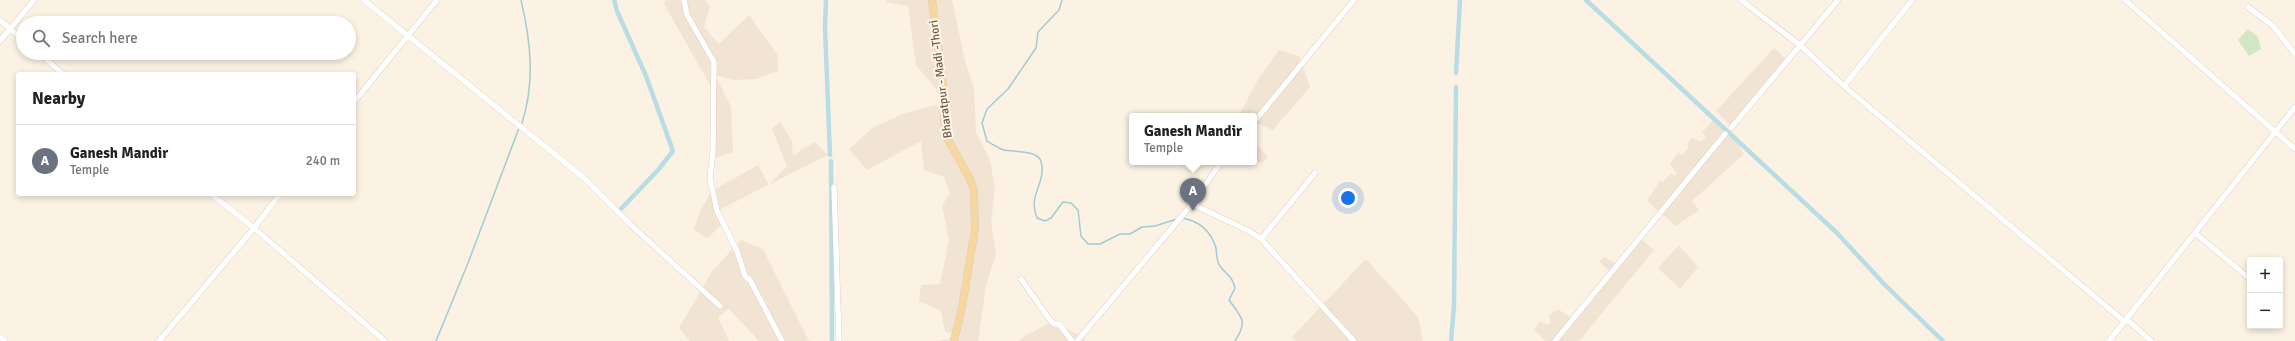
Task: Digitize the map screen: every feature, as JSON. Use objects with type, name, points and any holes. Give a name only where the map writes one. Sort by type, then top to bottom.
[{"type":"main road","name":"Bharatpur - Madi -Thori","points":[[932,0],[943,82],[944,120],[947,138],[970,179],[974,190],[975,229],[962,307],[954,341]]},
{"type":"street","points":[[21,16],[34,0]]},
{"type":"street","points":[[364,0],[584,178],[631,225],[720,306]]},
{"type":"street","points":[[356,100],[437,0]]},
{"type":"street","points":[[684,0],[687,15],[714,62],[713,151],[710,178],[717,211],[737,251],[745,276],[750,280],[782,341]]},
{"type":"street","points":[[1257,118],[1354,0]]},
{"type":"street","points":[[1741,0],[1801,46],[1844,86],[2125,322],[2129,321],[2151,341]]},
{"type":"street","points":[[1731,128],[1838,0]]},
{"type":"street","points":[[1844,86],[1912,0]]},
{"type":"street","points":[[2125,0],[2295,149]]},
{"type":"street","points":[[2248,7],[2273,26],[2295,54]]},
{"type":"street","points":[[0,20],[16,34]]},
{"type":"street","points":[[0,41],[16,22]]},
{"type":"street","points":[[47,60],[61,72]]},
{"type":"street","points":[[2109,341],[2295,107]]},
{"type":"street","points":[[1555,341],[1725,134]]},
{"type":"street","points":[[1077,341],[1182,214],[1192,204],[1219,165]]},
{"type":"street","points":[[1261,239],[1315,172]]},
{"type":"street","points":[[834,187],[838,341]]},
{"type":"street","points":[[214,196],[254,228],[385,341]]},
{"type":"street","points":[[159,341],[254,228],[278,196]]},
{"type":"street","points":[[1192,204],[1249,231],[1261,239],[1354,341]]},
{"type":"street","points":[[2195,233],[2247,276]]},
{"type":"street","points":[[1021,279],[1050,320],[1054,324],[1059,324],[1072,341]]},
{"type":"street","points":[[0,337],[5,341]]},
{"type":"shaded area","points":[[665,0],[705,0],[710,6],[704,27],[719,44],[749,15],[777,54],[778,71],[756,79],[734,80],[715,75],[731,107],[733,152],[712,159],[714,92],[664,4]]},
{"type":"shaded area","points":[[888,0],[952,0],[965,61],[974,88],[976,133],[990,160],[995,189],[991,222],[996,254],[986,285],[978,341],[939,341],[962,336],[945,332],[941,311],[919,301],[921,285],[940,284],[949,240],[942,206],[950,193],[944,177],[924,170],[921,141],[867,170],[849,149],[874,127],[905,113],[944,103],[933,85],[916,65],[908,6],[885,2]]},
{"type":"shaded area","points":[[1774,48],[1786,59],[1730,125],[1716,111]]},
{"type":"shaded area","points":[[1279,50],[1299,56],[1310,87],[1273,130],[1257,123],[1257,113],[1241,113],[1257,81]]},
{"type":"shaded area","points":[[1713,120],[1737,142],[1744,154],[1692,201],[1699,210],[1676,226],[1647,201],[1660,181],[1663,182],[1671,173],[1674,176],[1677,173],[1670,164],[1678,153],[1683,155],[1689,146],[1687,144],[1692,137],[1701,142],[1706,137],[1702,133]]},
{"type":"shaded area","points":[[780,122],[792,141],[793,155],[815,142],[828,155],[769,185],[787,166],[772,129]]},
{"type":"shaded area","points":[[1257,146],[1268,156],[1263,163],[1257,162]]},
{"type":"shaded area","points":[[758,165],[769,185],[717,211],[723,223],[707,239],[694,229],[700,211],[712,191]]},
{"type":"shaded area","points":[[1641,239],[1654,250],[1579,341],[1545,341],[1534,329],[1540,321],[1548,325],[1551,321],[1549,315],[1558,309],[1571,318],[1610,271],[1599,262],[1604,257],[1616,263]]},
{"type":"shaded area","points":[[741,240],[763,249],[809,341],[759,341],[729,309],[718,317],[729,341],[690,341],[679,328],[713,270]]},
{"type":"shaded area","points":[[1679,245],[1698,267],[1680,289],[1658,268]]},
{"type":"shaded area","points":[[1366,259],[1418,317],[1423,341],[1296,341],[1292,337]]},
{"type":"shaded area","points":[[1056,320],[1070,331],[1082,336],[1086,341],[1019,341],[1026,335]]},
{"type":"green space","points":[[2248,29],[2258,37],[2261,49],[2249,56],[2238,40]]},
{"type":"waterway","points":[[521,0],[527,31],[530,62],[529,92],[522,123]]},
{"type":"waterway","points":[[614,0],[617,11],[646,76],[673,151],[658,170],[620,210]]},
{"type":"waterway","points":[[826,0],[825,27],[830,155]]},
{"type":"waterway","points":[[1062,0],[1059,10],[1038,32],[1036,48],[1008,89],[987,109],[982,123],[987,141],[1004,150],[1030,153],[1039,157],[1041,161],[1042,176],[1034,202],[1037,218],[1045,221],[1051,218],[1063,202],[1071,203],[1078,210],[1081,236],[1088,244],[1100,244],[1120,234],[1130,234],[1142,227],[1155,226],[1177,219]]},
{"type":"waterway","points":[[1456,73],[1460,0]]},
{"type":"waterway","points":[[1586,0],[1837,233],[1885,285],[1943,341]]},
{"type":"waterway","points":[[1451,341],[1454,306],[1456,87]]},
{"type":"waterway","points":[[436,341],[468,263],[519,128]]},
{"type":"waterway","points":[[831,161],[832,341]]},
{"type":"waterway","points":[[1182,218],[1199,224],[1208,232],[1214,242],[1219,264],[1234,284],[1235,288],[1229,300],[1242,320],[1241,329],[1235,341]]},
{"type":"place","name":"Ganesh Mandir","points":[[1193,211]]}]
